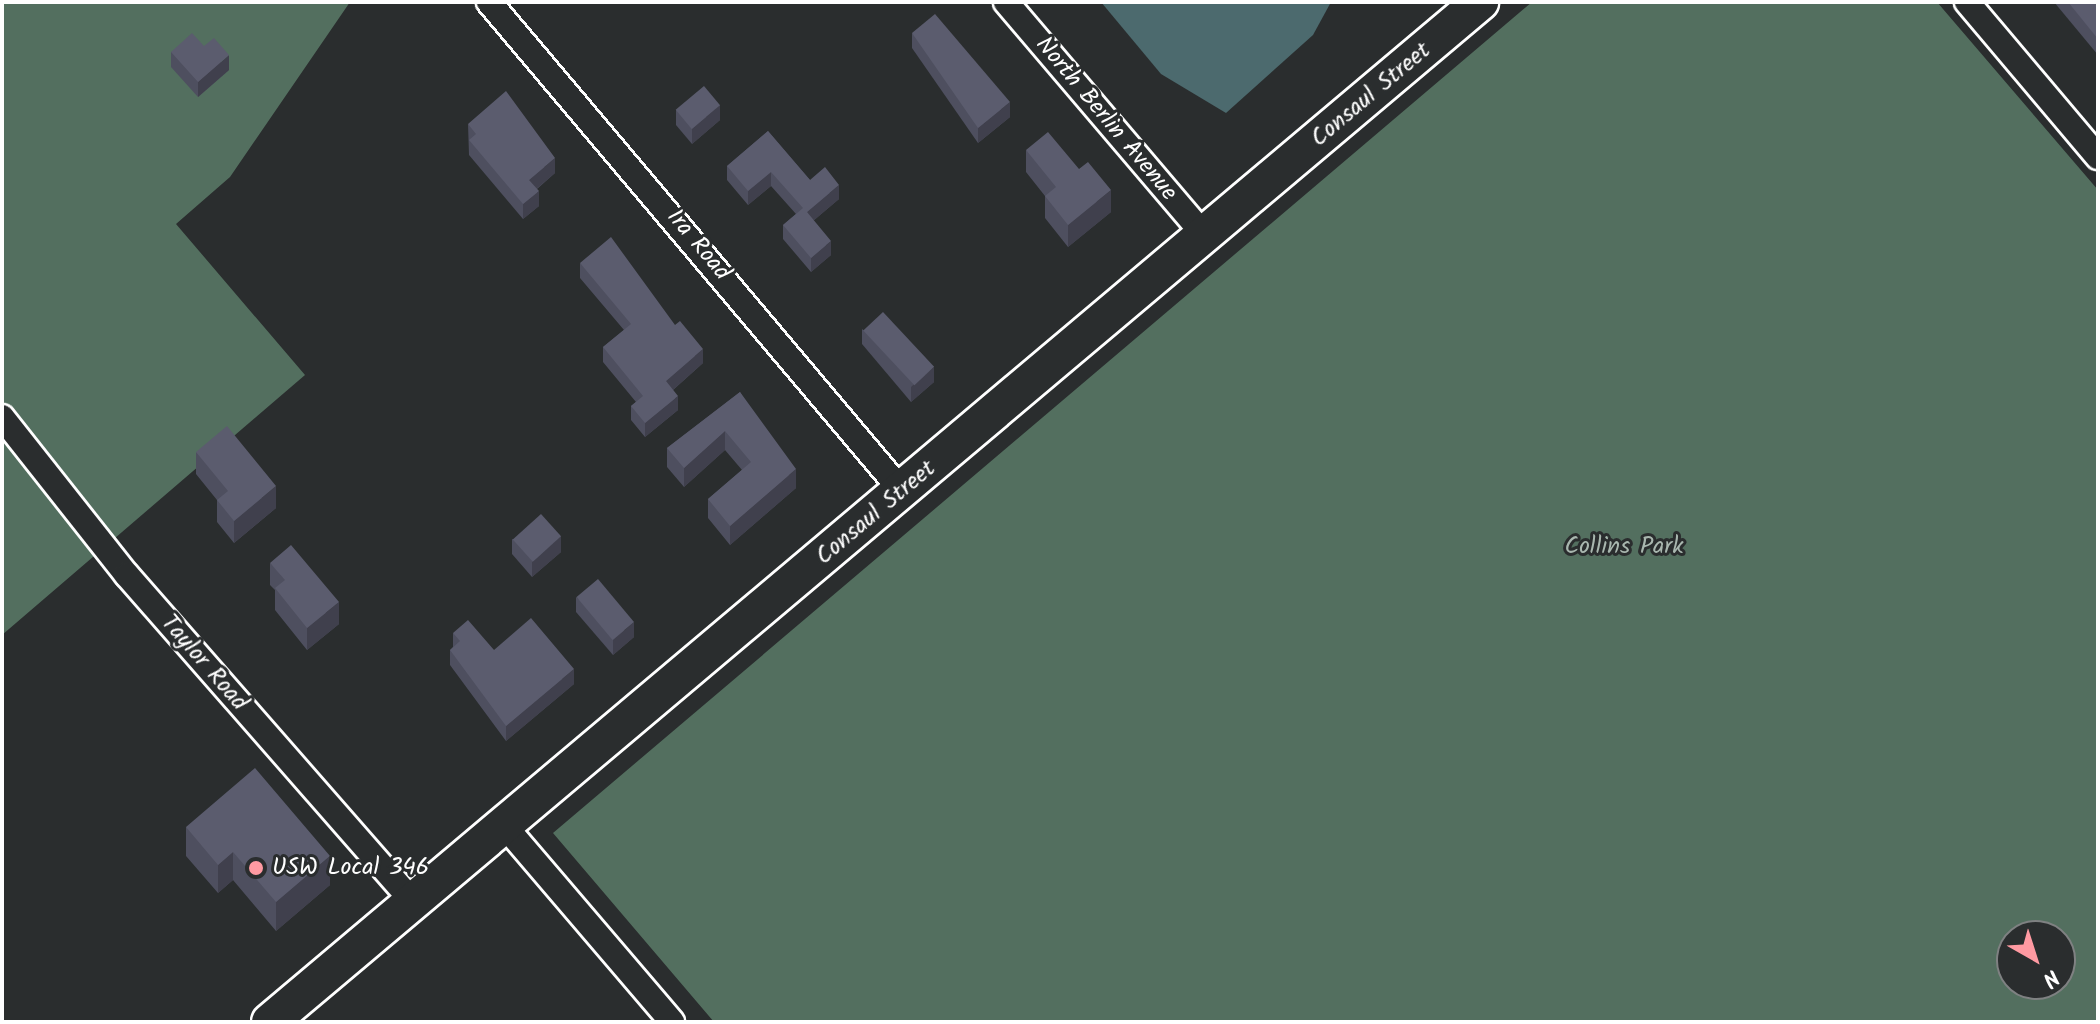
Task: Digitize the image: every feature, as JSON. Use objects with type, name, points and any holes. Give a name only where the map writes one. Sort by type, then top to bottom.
[{"type":"street","name":"Ira Road","points":[[489,2],[902,491]]},
{"type":"street","name":"North Berlin Avenue","points":[[1006,2],[1205,236]]},
{"type":"street","name":"Consaul Street","points":[[270,1022],[1480,2]]},
{"type":"street","points":[[1967,2],[2098,157]]},
{"type":"street","name":"Taylor Road","points":[[2,417],[127,575],[413,902]]},
{"type":"street","points":[[504,825],[672,1022]]},
{"type":"green space","points":[[2,2],[350,2],[230,177],[176,224],[305,375],[2,635]]},
{"type":"green space","name":"Collins Park","points":[[1532,2],[1937,2],[2098,190],[2098,1022],[714,1022],[553,833]]},
{"type":"water","points":[[1101,2],[1331,2],[1313,35],[1226,113],[1161,74]]},
{"type":"building","points":[[2068,2],[2098,2],[2098,39]]},
{"type":"building","points":[[935,14],[1010,102],[978,128],[912,33]]},
{"type":"building","points":[[192,33],[204,46],[214,38],[229,55],[198,82],[171,52]]},
{"type":"building","points":[[704,86],[720,105],[692,129],[676,110]]},
{"type":"building","points":[[506,91],[555,158],[529,180],[539,191],[523,204],[469,140],[476,134],[468,124]]},
{"type":"building","points":[[768,131],[810,180],[825,167],[839,185],[807,212],[831,241],[811,258],[783,225],[803,208],[771,172],[748,191],[727,166]]},
{"type":"building","points":[[1048,132],[1079,169],[1088,162],[1111,190],[1068,225],[1045,196],[1056,187],[1026,150]]},
{"type":"building","points":[[611,237],[675,325],[680,321],[703,349],[666,381],[678,396],[645,423],[631,406],[643,396],[603,347],[631,324],[580,263]]},
{"type":"building","points":[[883,312],[934,367],[914,385],[863,330]]},
{"type":"building","points":[[740,392],[796,469],[730,526],[708,499],[751,462],[725,431],[684,468],[667,448]]},
{"type":"building","points":[[227,426],[276,486],[234,521],[217,500],[228,491],[196,452]]},
{"type":"building","points":[[541,514],[561,536],[533,562],[513,539]]},
{"type":"building","points":[[291,545],[339,602],[307,628],[275,588],[285,580],[270,563]]},
{"type":"building","points":[[598,579],[634,622],[613,640],[577,597]]},
{"type":"building","points":[[531,618],[574,669],[506,726],[450,650],[460,641],[453,633],[468,620],[494,650]]},
{"type":"building","points":[[255,768],[330,856],[276,902],[233,852],[218,865],[186,827]]},
{"type":"place","name":"USW Local 346","points":[[256,868]]}]
